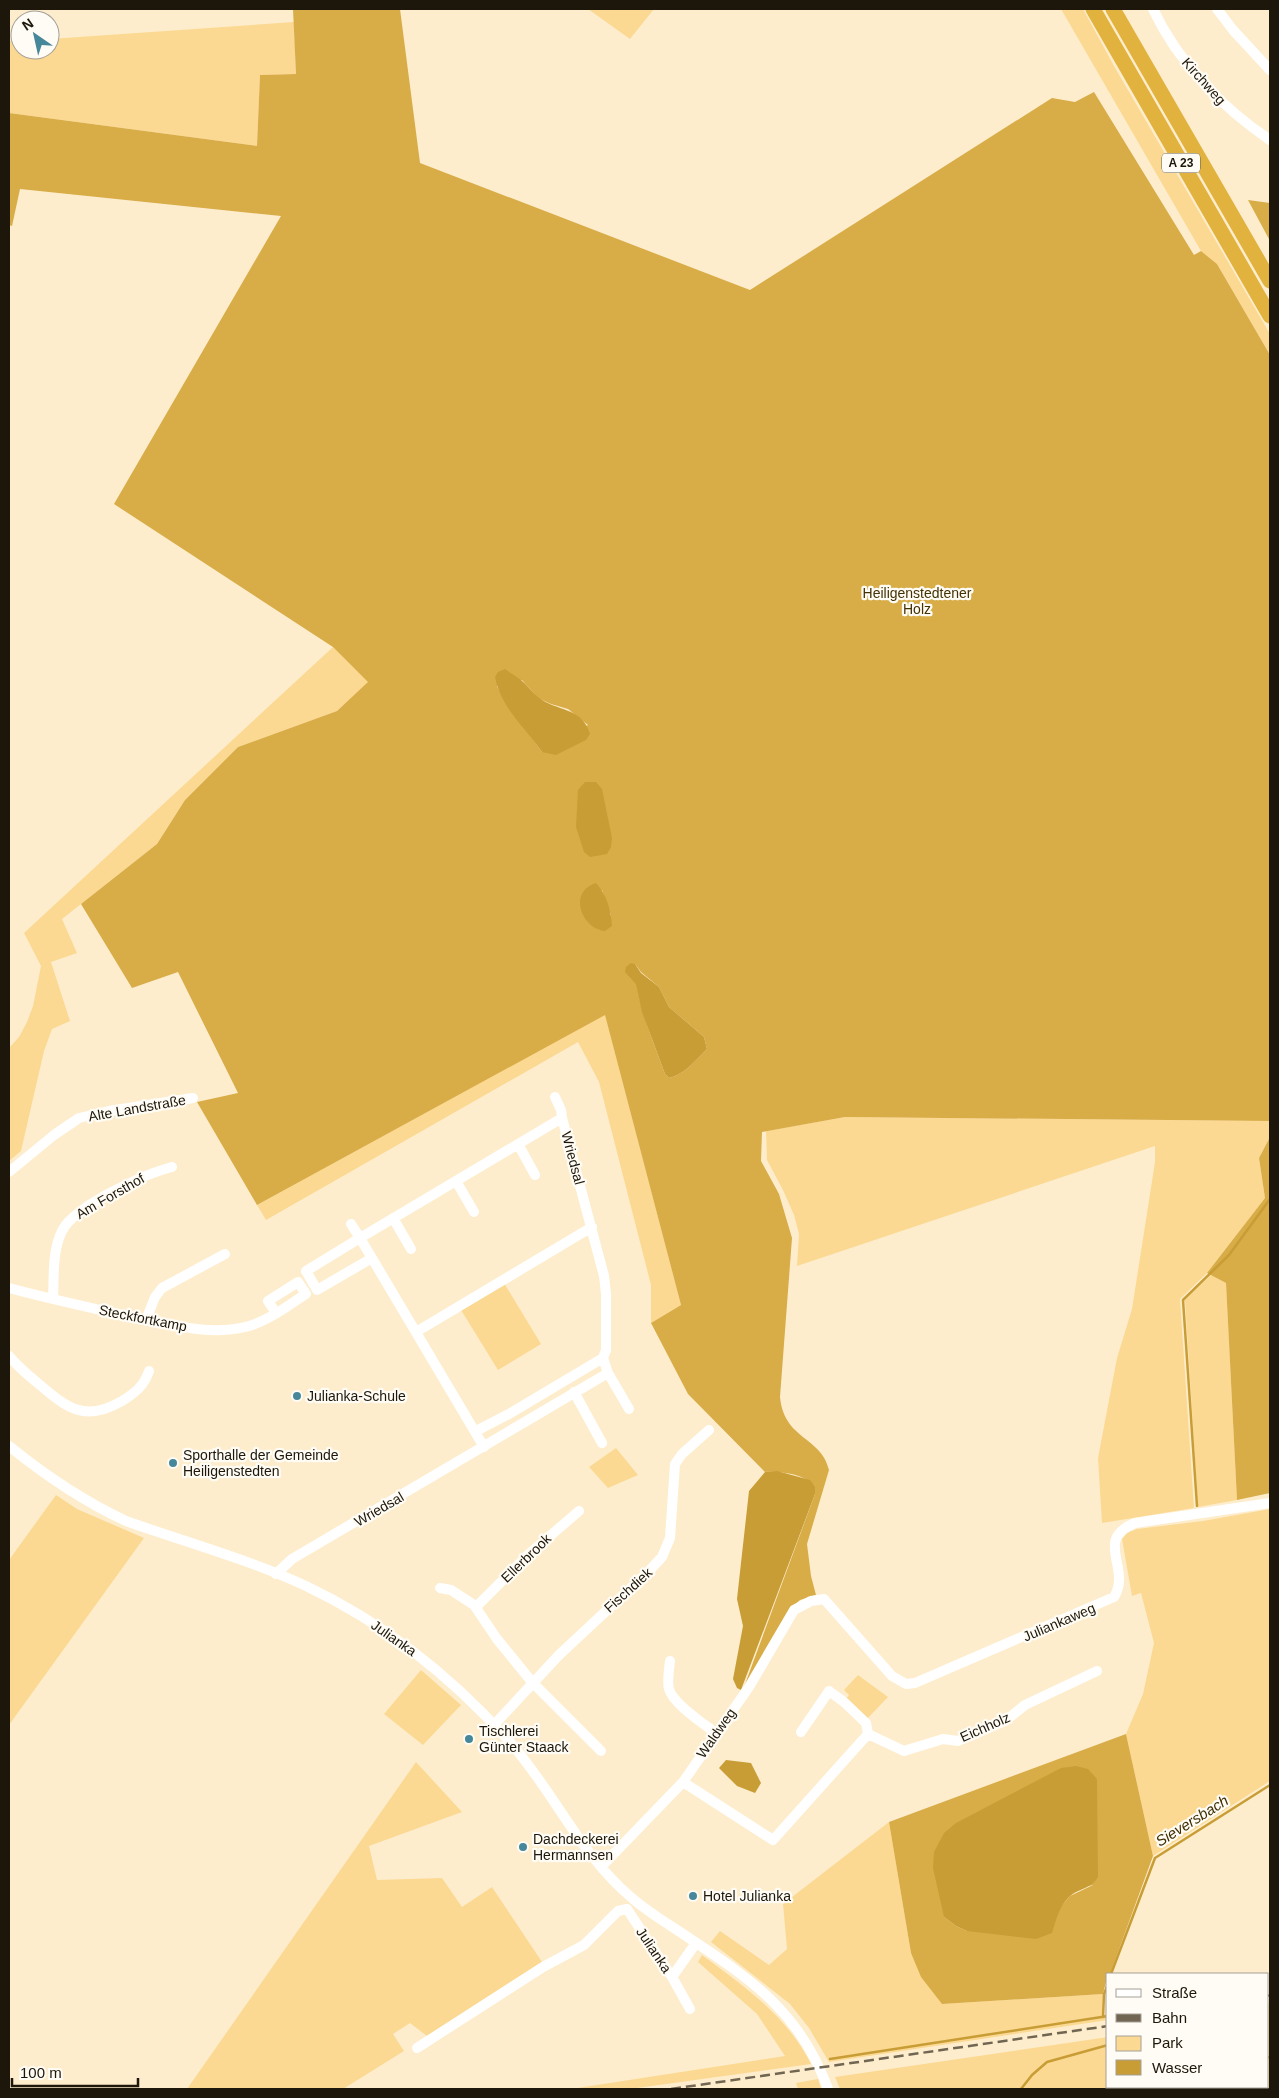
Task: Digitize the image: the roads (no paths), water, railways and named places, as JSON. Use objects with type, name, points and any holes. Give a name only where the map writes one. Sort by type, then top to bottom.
[{"type":"highway","name":"A 23","points":[[1093,9],[1270,316]]},
{"type":"highway","name":"A 23","points":[[1113,9],[1270,280]]},
{"type":"street","name":"Kirchweg","points":[[1153,9],[1169,38],[1200,79],[1238,117],[1270,140]]},
{"type":"street","points":[[1217,9],[1270,70]]},
{"type":"street","name":"Wriedsal","points":[[555,1097],[561,1110],[592,1226],[606,1288],[606,1350],[603,1358],[608,1373],[629,1409]]},
{"type":"street","name":"Alte Landstraße","points":[[9,1172],[54,1135],[79,1118],[109,1111],[193,1098]]},
{"type":"street","name":"Wriedsal","points":[[372,1258],[318,1290],[306,1271],[562,1118]]},
{"type":"street","points":[[518,1144],[535,1175]]},
{"type":"street","name":"Am Forsthof","points":[[52,1299],[56,1251],[62,1230],[67,1223],[81,1210],[120,1188],[156,1171],[172,1166]]},
{"type":"street","points":[[456,1181],[474,1212]]},
{"type":"street","points":[[393,1218],[411,1249]]},
{"type":"street","points":[[351,1224],[484,1447]]},
{"type":"street","points":[[416,1332],[592,1226]]},
{"type":"street","points":[[146,1320],[155,1297],[162,1288],[225,1254]]},
{"type":"street","name":"Steckfortkamp","points":[[9,1288],[146,1320],[197,1329],[225,1330],[254,1325],[276,1313]]},
{"type":"street","points":[[9,1356],[62,1404],[78,1411],[94,1412],[109,1409],[135,1394],[145,1382],[149,1371]]},
{"type":"street","points":[[476,1431],[509,1414],[603,1358]]},
{"type":"street","name":"Wriedsal","points":[[276,1574],[292,1559],[608,1373]]},
{"type":"street","points":[[574,1392],[602,1443]]},
{"type":"street","name":"Fischdiek","points":[[494,1725],[532,1682],[578,1636],[659,1561],[670,1538],[676,1464],[682,1454],[708,1430]]},
{"type":"street","name":"Julianka","points":[[9,1446],[65,1488],[99,1508],[134,1524],[303,1585],[350,1609],[413,1651],[469,1698],[534,1770],[601,1867],[632,1898],[769,1997],[791,2021],[812,2052],[828,2089]]},
{"type":"street","name":"Juliankaweg","points":[[824,1599],[892,1676],[906,1684],[915,1683],[1114,1597],[1119,1589],[1120,1581],[1114,1543],[1116,1536],[1124,1527],[1135,1523],[1270,1503]]},
{"type":"street","name":"Ellerbrook","points":[[476,1607],[529,1554],[579,1511]]},
{"type":"street","points":[[440,1588],[451,1590],[463,1596],[476,1607],[497,1639],[532,1682],[601,1751]]},
{"type":"street","name":"Waldweg","points":[[601,1867],[683,1782],[749,1687],[794,1610],[811,1601],[824,1599]]},
{"type":"street","points":[[670,1661],[669,1690],[690,1713],[716,1733]]},
{"type":"street","name":"Eichholz","points":[[868,1734],[904,1751],[943,1739],[958,1740],[1005,1721],[1025,1705],[1097,1671]]},
{"type":"street","points":[[683,1782],[772,1840],[868,1734],[866,1723],[829,1691],[800,1732]]},
{"type":"street","name":"Julianka","points":[[417,2048],[543,1967],[584,1945],[623,1908],[627,1909],[690,2009]]},
{"type":"street","name":"Julianka","points":[[672,1978],[696,1943]]},
{"type":"water","points":[[505,669],[521,680],[545,702],[575,714],[581,719],[590,734],[586,740],[556,755],[542,752],[514,717],[502,698],[495,677],[498,672]]},
{"type":"water","points":[[585,782],[596,782],[602,789],[612,838],[611,847],[607,854],[590,857],[584,852],[576,827],[578,790]]},
{"type":"water","points":[[596,883],[606,898],[611,914],[612,926],[605,931],[597,929],[590,924],[581,910],[582,894],[587,888]]},
{"type":"water","points":[[631,963],[635,964],[641,973],[659,987],[669,1007],[704,1037],[707,1049],[680,1074],[669,1078],[665,1074],[642,1012],[636,984],[625,972],[626,967]]},
{"type":"water","points":[[777,1471],[810,1480],[815,1486],[815,1494],[741,1690],[737,1688],[733,1679],[743,1626],[737,1599],[749,1491],[765,1472]]},
{"type":"water","points":[[726,1760],[751,1763],[761,1783],[755,1793],[737,1786],[719,1768]]},
{"type":"water","points":[[1076,1766],[1088,1769],[1097,1779],[1098,1877],[1092,1884],[1069,1897],[1058,1914],[1052,1933],[1036,1939],[967,1931],[944,1917],[933,1868],[934,1852],[944,1833],[956,1823],[1061,1768]]},
{"type":"waterway","points":[[1197,1506],[1183,1300],[1229,1255],[1270,1199]]},
{"type":"waterway","name":"Sieversbach","points":[[1111,1973],[1155,1858],[1270,1785]]},
{"type":"waterway","name":"Sieversbach","points":[[1103,2017],[1106,1989]]},
{"type":"waterway","points":[[830,2059],[1106,2016]]},
{"type":"waterway","points":[[1021,2089],[1032,2075],[1047,2062],[1106,2046]]},
{"type":"railway","points":[[671,2089],[1106,2026]]},
{"type":"place","name":"Julianka-Schule","points":[[297,1396]]},
{"type":"place","name":"Sporthalle der Gemeinde Heiligenstedten","points":[[173,1463]]},
{"type":"place","name":"Tischlerei Günter Staack","points":[[469,1739]]},
{"type":"place","name":"Dachdeckerei Hermannsen","points":[[523,1847]]},
{"type":"place","name":"Hotel Julianka","points":[[693,1896]]},
{"type":"park label","name":"Heiligenstedtener Holz","points":[[917,602]]}]
